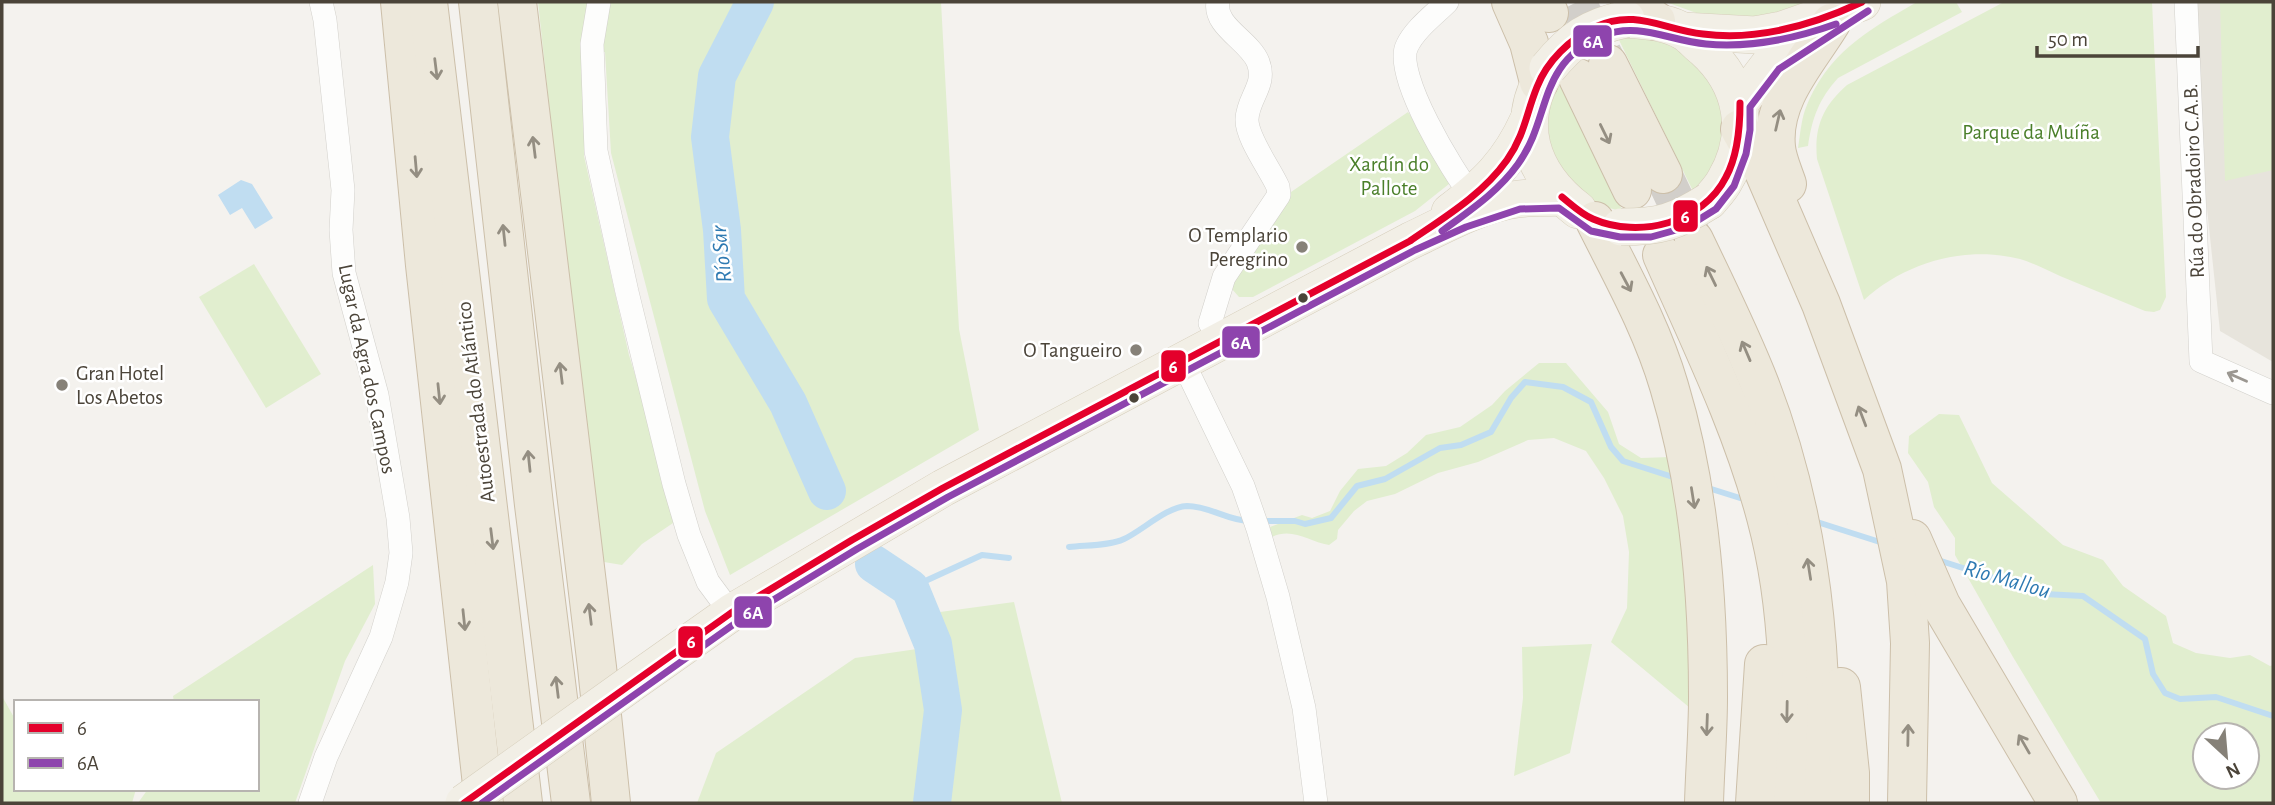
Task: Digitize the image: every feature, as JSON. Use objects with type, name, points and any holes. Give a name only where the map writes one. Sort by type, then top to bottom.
[{"type":"highway","points":[[400,2],[425,265],[484,803]]},
{"type":"highway","name":"Autoestrada do Atlántico","points":[[428,2],[523,803]]},
{"type":"highway","points":[[478,2],[534,505],[571,803]]},
{"type":"highway","points":[[517,2],[611,803]]},
{"type":"highway","points":[[1511,2],[1529,43],[1568,73],[1647,182]]},
{"type":"highway","points":[[1821,304],[1804,229],[1776,149],[1776,123],[1788,89],[1849,10]]},
{"type":"highway","points":[[1740,116],[1821,304],[1882,470],[1941,606],[2058,803]]},
{"type":"highway","points":[[1608,224],[1669,386],[1688,465],[1698,529],[1707,661],[1704,803]]},
{"type":"highway","points":[[1785,803],[1788,676],[1782,595],[1767,518],[1678,248],[1743,345],[1761,388],[1798,510],[1810,567],[1818,637],[1818,803]]},
{"type":"highway","points":[[1882,470],[1906,581],[1909,618],[1907,803]]},
{"type":"highway","points":[[1755,803],[1766,643],[1782,595]]},
{"type":"highway","points":[[1818,637],[1838,664],[1850,773],[1850,803]]},
{"type":"main road","points":[[1410,241],[1472,196],[1499,171],[1516,147],[1528,121],[1568,73],[1564,48],[1584,33],[1602,24],[1649,18],[1755,35],[1782,30],[1849,10]]},
{"type":"main road","points":[[1740,116],[1772,61],[1849,10]]},
{"type":"main road","points":[[1528,121],[1534,155],[1540,169],[1562,197],[1608,224],[1649,227],[1682,218],[1709,201],[1725,180],[1737,152],[1740,116],[1731,84],[1715,60],[1649,18]]},
{"type":"main road","points":[[464,803],[731,614],[943,488],[1410,241],[1462,217],[1518,199],[1562,197]]},
{"type":"street","name":"Lugar da Agra dos Campos","points":[[310,803],[326,757],[381,637],[397,582],[401,553],[398,518],[377,395],[344,273],[341,230],[343,190],[321,2]]},
{"type":"street","points":[[599,2],[592,44],[596,152],[626,292],[674,485],[690,535],[708,582],[731,614]]},
{"type":"street","points":[[1219,2],[1217,9],[1220,18],[1252,51],[1259,64],[1262,78],[1246,120],[1248,130],[1279,187],[1279,195],[1224,277],[1210,323],[1220,342]]},
{"type":"street","points":[[1447,2],[1407,45],[1405,61],[1416,96],[1432,132],[1472,196]]},
{"type":"street","name":"Rúa do Obradoiro C.A.B.","points":[[2186,2],[2201,361],[2273,393]]},
{"type":"street","points":[[1183,362],[1243,486],[1278,597],[1304,708],[1316,803]]},
{"type":"shaded area","points":[[2185,2],[2273,2],[2273,362],[2220,331]]},
{"type":"green space","points":[[538,2],[941,2],[959,329],[979,430],[730,575],[705,511],[611,153],[605,52],[584,52],[584,156],[629,355],[679,519],[642,544],[622,565],[598,561]]},
{"type":"green space","points":[[1666,2],[1824,2],[1813,7],[1724,23]]},
{"type":"green space","points":[[1917,2],[1956,2],[1962,12],[1838,78],[1817,109],[1808,146],[1798,148],[1805,110],[1824,73],[1850,45]]},
{"type":"green space","name":"Parque da Muíña","points":[[2004,2],[2152,2],[2166,297],[2160,310],[2145,311],[2020,259],[1979,254],[1937,260],[1917,267],[1880,287],[1864,300],[1817,159],[1817,137],[1826,109],[1847,85]]},
{"type":"green space","points":[[2220,2],[2273,2],[2273,170],[2225,181]]},
{"type":"green space","points":[[1632,36],[1667,41],[1701,63],[1722,103],[1723,141],[1708,175],[1693,191],[1618,38]]},
{"type":"green space","points":[[1561,76],[1623,212],[1596,204],[1569,186],[1547,143],[1548,111]]},
{"type":"green space","name":"Xardín do Pallote","points":[[1408,112],[1454,180],[1415,211],[1253,297],[1239,297],[1232,289],[1232,280],[1286,205],[1291,192]]},
{"type":"green space","points":[[254,264],[321,374],[266,408],[199,297]]},
{"type":"green space","points":[[1539,363],[1566,363],[1608,412],[1619,444],[1641,458],[1671,457],[1692,619],[1690,708],[1611,642],[1627,608],[1629,552],[1623,516],[1604,478],[1586,451],[1554,438],[1528,440],[1478,462],[1438,473],[1395,494],[1367,501],[1354,511],[1338,530],[1337,539],[1329,545],[1294,534],[1272,537],[1270,527],[1302,515],[1312,518],[1330,511],[1340,491],[1358,469],[1386,466],[1407,453],[1426,435],[1460,427],[1492,405]]},
{"type":"green space","points":[[1939,414],[1959,415],[1992,483],[2063,545],[2103,560],[2123,586],[2166,616],[2173,643],[2196,653],[2230,658],[2250,655],[2270,666],[2273,665],[2273,803],[2101,803],[1955,555],[1955,538],[1934,507],[1928,482],[1908,453],[1909,436]]},
{"type":"green space","points":[[373,565],[375,604],[345,661],[295,803],[138,803],[147,791],[259,791],[259,700],[174,700],[173,696]]},
{"type":"green space","points":[[1014,602],[1062,803],[947,803],[950,667],[944,651],[940,612]]},
{"type":"green space","points":[[1592,644],[1570,753],[1514,776],[1523,698],[1522,647]]},
{"type":"green space","points":[[917,649],[933,699],[916,803],[697,803],[716,753],[855,658]]},
{"type":"green space","points":[[2,696],[14,717],[14,791],[135,791],[132,803],[2,803]]},
{"type":"water","points":[[241,180],[252,184],[273,218],[255,229],[242,208],[230,215],[218,195]]},
{"type":"waterway","name":"Río Sar","points":[[755,2],[717,76],[710,137],[722,230],[726,299],[788,403],[827,491]]},
{"type":"waterway","name":"Río Mallou","points":[[1261,521],[1295,521],[1305,524],[1331,518],[1357,486],[1385,479],[1440,448],[1461,445],[1491,432],[1511,398],[1525,382],[1563,387],[1591,402],[1611,447],[1623,461],[1676,478]]},
{"type":"waterway","name":"Río Mallou","points":[[1705,487],[1740,498]]},
{"type":"waterway","name":"Río Mallou","points":[[1069,547],[1118,541],[1179,507],[1203,508],[1234,519],[1250,521]]},
{"type":"waterway","name":"Río Mallou","points":[[1814,521],[1883,543]]},
{"type":"waterway","name":"Río Mallou","points":[[910,588],[982,555],[1009,558]]},
{"type":"waterway","name":"Río Mallou","points":[[1938,560],[2044,594],[2083,596],[2145,639],[2153,674],[2165,693],[2180,699],[2216,697],[2273,716]]},
{"type":"waterway","name":"Río Sar","points":[[874,564],[910,588],[933,644],[943,710],[932,803]]},
{"type":"tunnel","points":[[1577,2],[1607,62]]},
{"type":"tunnel","points":[[1663,174],[1694,240]]},
{"type":"transit line","name":"6","points":[[464,803],[731,613],[852,540],[943,488],[1410,241],[1475,195],[1497,173],[1518,141],[1541,77],[1560,52],[1586,32],[1610,22],[1637,20],[1703,34],[1724,36],[1765,33],[1824,18],[1862,2]]},
{"type":"transit line","name":"6A","points":[[482,803],[737,622],[857,549],[948,497],[1415,250],[1466,227],[1520,209],[1559,208],[1591,231],[1620,237],[1651,237],[1687,227],[1716,209],[1734,186],[1746,154],[1750,107],[1779,69],[1868,11]]},
{"type":"transit line","name":"6A","points":[[1442,231],[1483,200],[1510,174],[1529,146],[1555,76],[1566,61],[1581,48],[1602,36],[1628,30],[1706,44],[1739,45],[1788,38],[1836,24]]},
{"type":"transit line","name":"6","points":[[1562,197],[1589,217],[1611,225],[1649,227],[1686,216],[1716,193],[1726,177],[1738,141],[1740,103]]},
{"type":"place","name":"O Templario Peregrino","points":[[1302,247]]},
{"type":"place","name":"O Tangueiro","points":[[1136,350]]},
{"type":"place","name":"Gran Hotel Los Abetos","points":[[62,385]]}]
